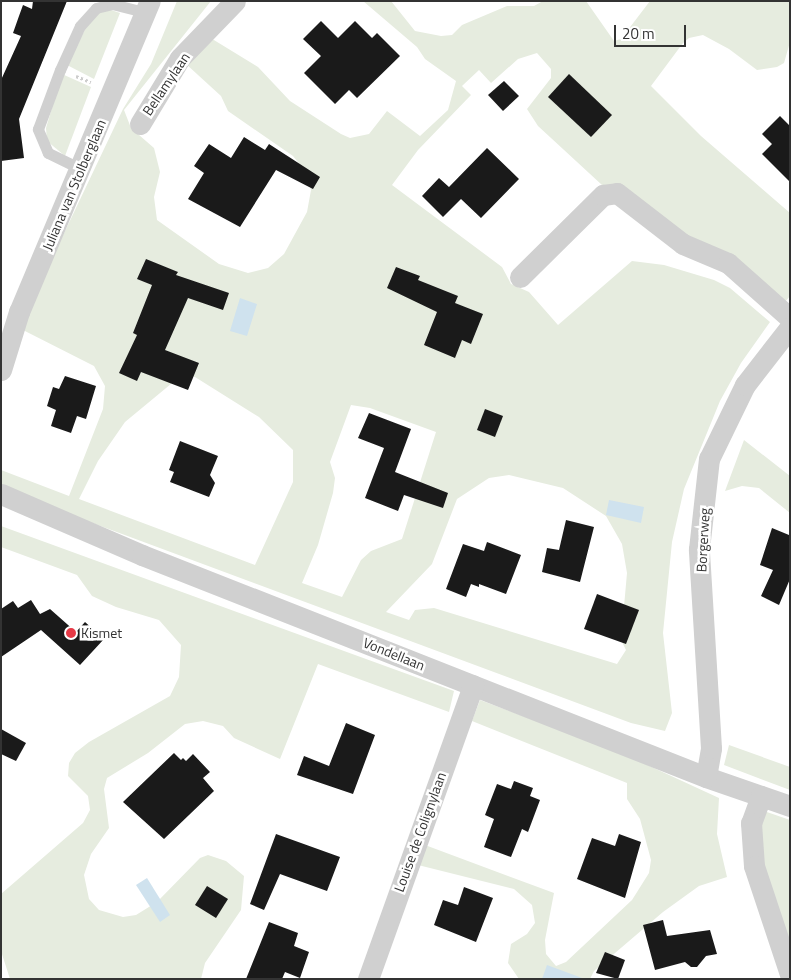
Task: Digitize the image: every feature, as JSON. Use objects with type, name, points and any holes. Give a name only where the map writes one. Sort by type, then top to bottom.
[{"type":"street","name":"Bellamylaan","points":[[140,124],[180,58],[235,1]]},
{"type":"street","name":"Juliana van Stolberglaan","points":[[1,370],[19,312],[116,86],[147,7]]},
{"type":"street","points":[[520,277],[603,195],[617,193],[683,244],[728,263],[790,318]]},
{"type":"street","name":"Borgerweg","points":[[706,777],[711,748],[699,549],[710,459],[745,385],[790,327]]},
{"type":"street","name":"Vondellaan","points":[[1,494],[142,555],[706,777],[790,806]]},
{"type":"street","name":"Louise de Colignylaan","points":[[368,979],[473,685]]},
{"type":"street","points":[[761,796],[751,822],[754,866],[790,974]]},
{"type":"lane","points":[[81,168],[48,153],[38,129],[60,70],[80,26],[96,8],[112,4],[147,7]]},
{"type":"path","points":[[60,70],[101,86],[116,86]]},
{"type":"shaded area","points":[[177,1],[211,1],[124,110],[131,128],[154,148],[160,172],[154,197],[157,220],[219,264],[248,273],[268,268],[284,254],[307,212],[311,190],[305,171],[293,156],[228,111],[221,96],[186,64],[209,37],[258,67],[290,101],[341,134],[350,138],[369,134],[387,111],[420,136],[448,110],[456,81],[425,59],[417,47],[363,1],[391,1],[415,31],[441,36],[452,35],[462,25],[507,6],[534,6],[543,1],[586,1],[614,41],[621,39],[650,1],[790,1],[790,42],[784,63],[777,67],[757,70],[729,49],[703,35],[689,38],[683,43],[651,86],[701,136],[790,213],[790,296],[780,308],[602,185],[538,126],[527,109],[551,78],[551,69],[537,53],[518,59],[491,83],[479,70],[462,86],[471,95],[418,150],[392,185],[502,267],[511,284],[529,292],[558,325],[632,261],[664,265],[714,280],[730,288],[770,322],[741,363],[720,401],[684,489],[672,542],[663,633],[672,713],[665,731],[631,723],[1,489],[1,470],[69,496],[103,409],[105,386],[94,366],[19,328],[123,109],[151,64]],"holes":[[[183,374],[195,377],[259,417],[293,450],[293,482],[255,565],[79,499],[98,461],[125,422]],[[351,405],[370,408],[436,432],[402,539],[371,551],[361,560],[342,597],[302,583],[318,545],[333,493],[335,478],[330,462]],[[509,475],[563,488],[606,516],[622,544],[627,573],[621,640],[626,650],[617,664],[434,608],[415,610],[409,620],[386,612],[432,564],[457,499],[489,478]]]},
{"type":"shaded area","points":[[108,9],[120,13],[94,79],[67,65],[92,16]]},
{"type":"shaded area","points":[[62,74],[91,87],[65,156],[47,141],[46,128]]},
{"type":"shaded area","points":[[744,440],[790,476],[790,513],[759,488],[742,486],[725,491]]},
{"type":"shaded area","points":[[1,526],[454,691],[449,712],[318,664],[280,759],[234,738],[223,726],[203,721],[185,724],[148,753],[107,778],[104,789],[109,828],[91,854],[84,875],[89,899],[99,910],[123,917],[136,915],[157,902],[200,858],[208,855],[226,861],[244,876],[241,910],[205,963],[201,979],[10,979],[1,951],[1,894],[83,823],[90,810],[88,796],[68,776],[69,763],[75,753],[89,742],[170,696],[179,677],[181,645],[159,620],[116,607],[92,596],[77,575],[1,547]]},
{"type":"shaded area","points":[[480,700],[617,751],[719,798],[717,834],[727,877],[699,886],[663,912],[594,971],[590,979],[519,979],[508,963],[511,944],[527,934],[535,923],[532,905],[514,889],[418,865],[425,845],[554,893],[545,940],[546,954],[556,966],[566,962],[632,900],[649,873],[651,860],[640,819],[627,799],[627,783],[472,721]]},
{"type":"shaded area","points":[[729,745],[790,767],[790,790],[724,765]]},
{"type":"shaded area","points":[[764,811],[790,820],[790,979],[749,813]]},
{"type":"water","points":[[240,298],[257,304],[247,336],[230,331]]},
{"type":"water","points":[[609,500],[644,507],[641,523],[606,515]]},
{"type":"water","points":[[147,878],[170,915],[160,922],[136,885]]},
{"type":"water","points":[[547,965],[582,978],[582,979],[542,979]]},
{"type":"building","points":[[33,1],[67,1],[19,119],[24,158],[1,161],[1,80],[21,36],[13,33],[23,5],[32,9]]},
{"type":"building","points":[[321,21],[338,38],[355,21],[372,38],[377,33],[400,56],[357,98],[349,90],[335,104],[304,73],[321,56],[303,39]]},
{"type":"building","points":[[569,74],[612,115],[591,137],[548,97]]},
{"type":"building","points":[[504,81],[519,96],[503,111],[488,95]]},
{"type":"building","points":[[780,116],[790,126],[790,182],[762,154],[772,144],[762,134]]},
{"type":"building","points":[[244,137],[265,150],[269,144],[320,177],[313,189],[276,170],[240,227],[188,199],[204,173],[194,166],[209,144],[231,158]]},
{"type":"building","points":[[487,148],[519,179],[481,218],[461,199],[443,217],[422,196],[439,178],[449,187]]},
{"type":"building","points":[[146,259],[178,272],[176,275],[229,293],[223,310],[188,298],[165,350],[199,363],[188,390],[141,372],[137,381],[119,373],[137,335],[133,333],[152,285],[137,279]]},
{"type":"building","points":[[396,267],[420,276],[418,280],[458,296],[455,303],[483,314],[471,344],[462,340],[455,358],[424,345],[437,312],[387,288]]},
{"type":"building","points":[[65,376],[96,386],[86,419],[77,416],[71,433],[51,426],[56,410],[47,406],[53,387],[59,389]]},
{"type":"building","points":[[485,409],[503,416],[495,437],[477,430]]},
{"type":"building","points":[[369,413],[411,429],[395,472],[448,493],[443,508],[404,495],[398,511],[365,498],[384,448],[358,438]]},
{"type":"building","points":[[180,441],[218,456],[210,475],[215,483],[209,497],[170,482],[174,472],[169,470]]},
{"type":"building","points":[[566,520],[594,527],[580,582],[542,572],[547,548],[559,550]]},
{"type":"building","points":[[772,528],[789,535],[790,533],[790,579],[779,605],[761,596],[773,570],[760,565]]},
{"type":"building","points":[[487,542],[521,555],[506,594],[479,584],[479,587],[471,584],[466,597],[446,589],[463,544],[484,551]]},
{"type":"building","points":[[597,594],[639,610],[626,644],[584,629]]},
{"type":"building","name":"Kismet","points":[[31,600],[40,614],[50,609],[76,632],[85,622],[104,639],[80,665],[41,630],[1,657],[1,609],[13,601],[18,608]]},
{"type":"building","points":[[346,723],[375,735],[353,794],[297,775],[304,756],[329,766]]},
{"type":"building","points":[[1,729],[26,743],[16,761],[1,754]]},
{"type":"building","points":[[174,753],[181,760],[183,758],[186,761],[193,754],[210,772],[203,778],[214,791],[164,839],[123,802]]},
{"type":"building","points":[[514,781],[533,788],[530,796],[540,800],[528,832],[522,829],[511,857],[484,847],[494,819],[485,815],[497,784],[511,789]]},
{"type":"building","points":[[276,834],[340,857],[327,891],[280,874],[264,910],[250,904]]},
{"type":"building","points":[[619,834],[641,842],[625,898],[577,879],[592,838],[615,846]]},
{"type":"building","points":[[207,886],[228,899],[216,918],[195,905]]},
{"type":"building","points":[[464,887],[493,898],[476,942],[434,925],[443,900],[458,905]]},
{"type":"building","points":[[663,920],[667,936],[710,930],[717,954],[706,956],[697,967],[691,967],[685,962],[655,970],[643,925]]},
{"type":"building","points":[[269,922],[298,933],[294,946],[309,952],[300,978],[285,972],[282,979],[246,979]]},
{"type":"building","points":[[605,952],[625,960],[618,979],[596,973]]},
{"type":"place","name":"Kismet","points":[[71,633]]}]
